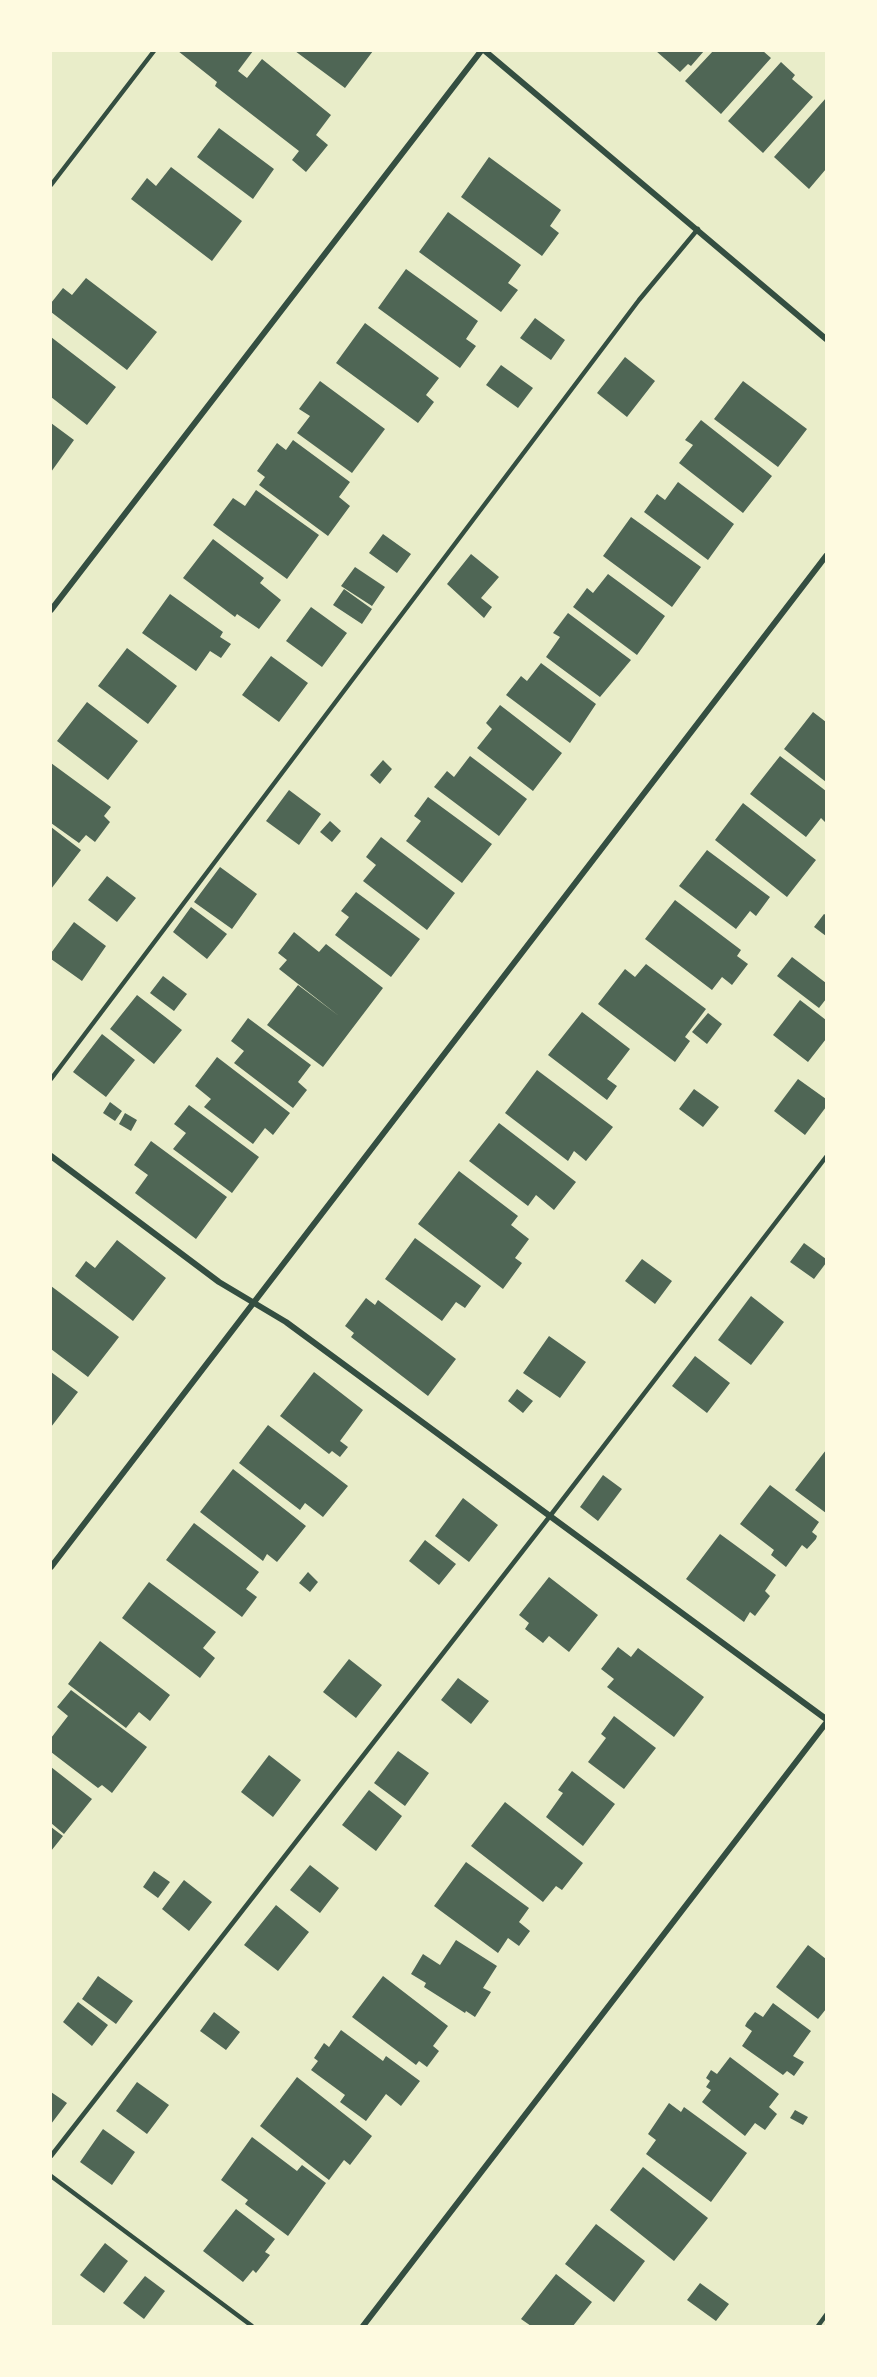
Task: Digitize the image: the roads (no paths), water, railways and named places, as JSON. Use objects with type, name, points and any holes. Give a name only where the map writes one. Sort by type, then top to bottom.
[{"type":"street","points":[[51,610],[483,51],[698,229],[826,339]]},
{"type":"street","points":[[51,1567],[826,556]]},
{"type":"street","points":[[51,1156],[219,1282],[286,1322],[826,1721],[363,2326]]},
{"type":"lane","points":[[51,185],[154,51]]},
{"type":"lane","points":[[51,1078],[639,300],[698,229]]},
{"type":"lane","points":[[51,2156],[550,1516],[826,1157]]},
{"type":"lane","points":[[51,2175],[252,2326]]},
{"type":"lane","points":[[818,2326],[826,2315]]}]
